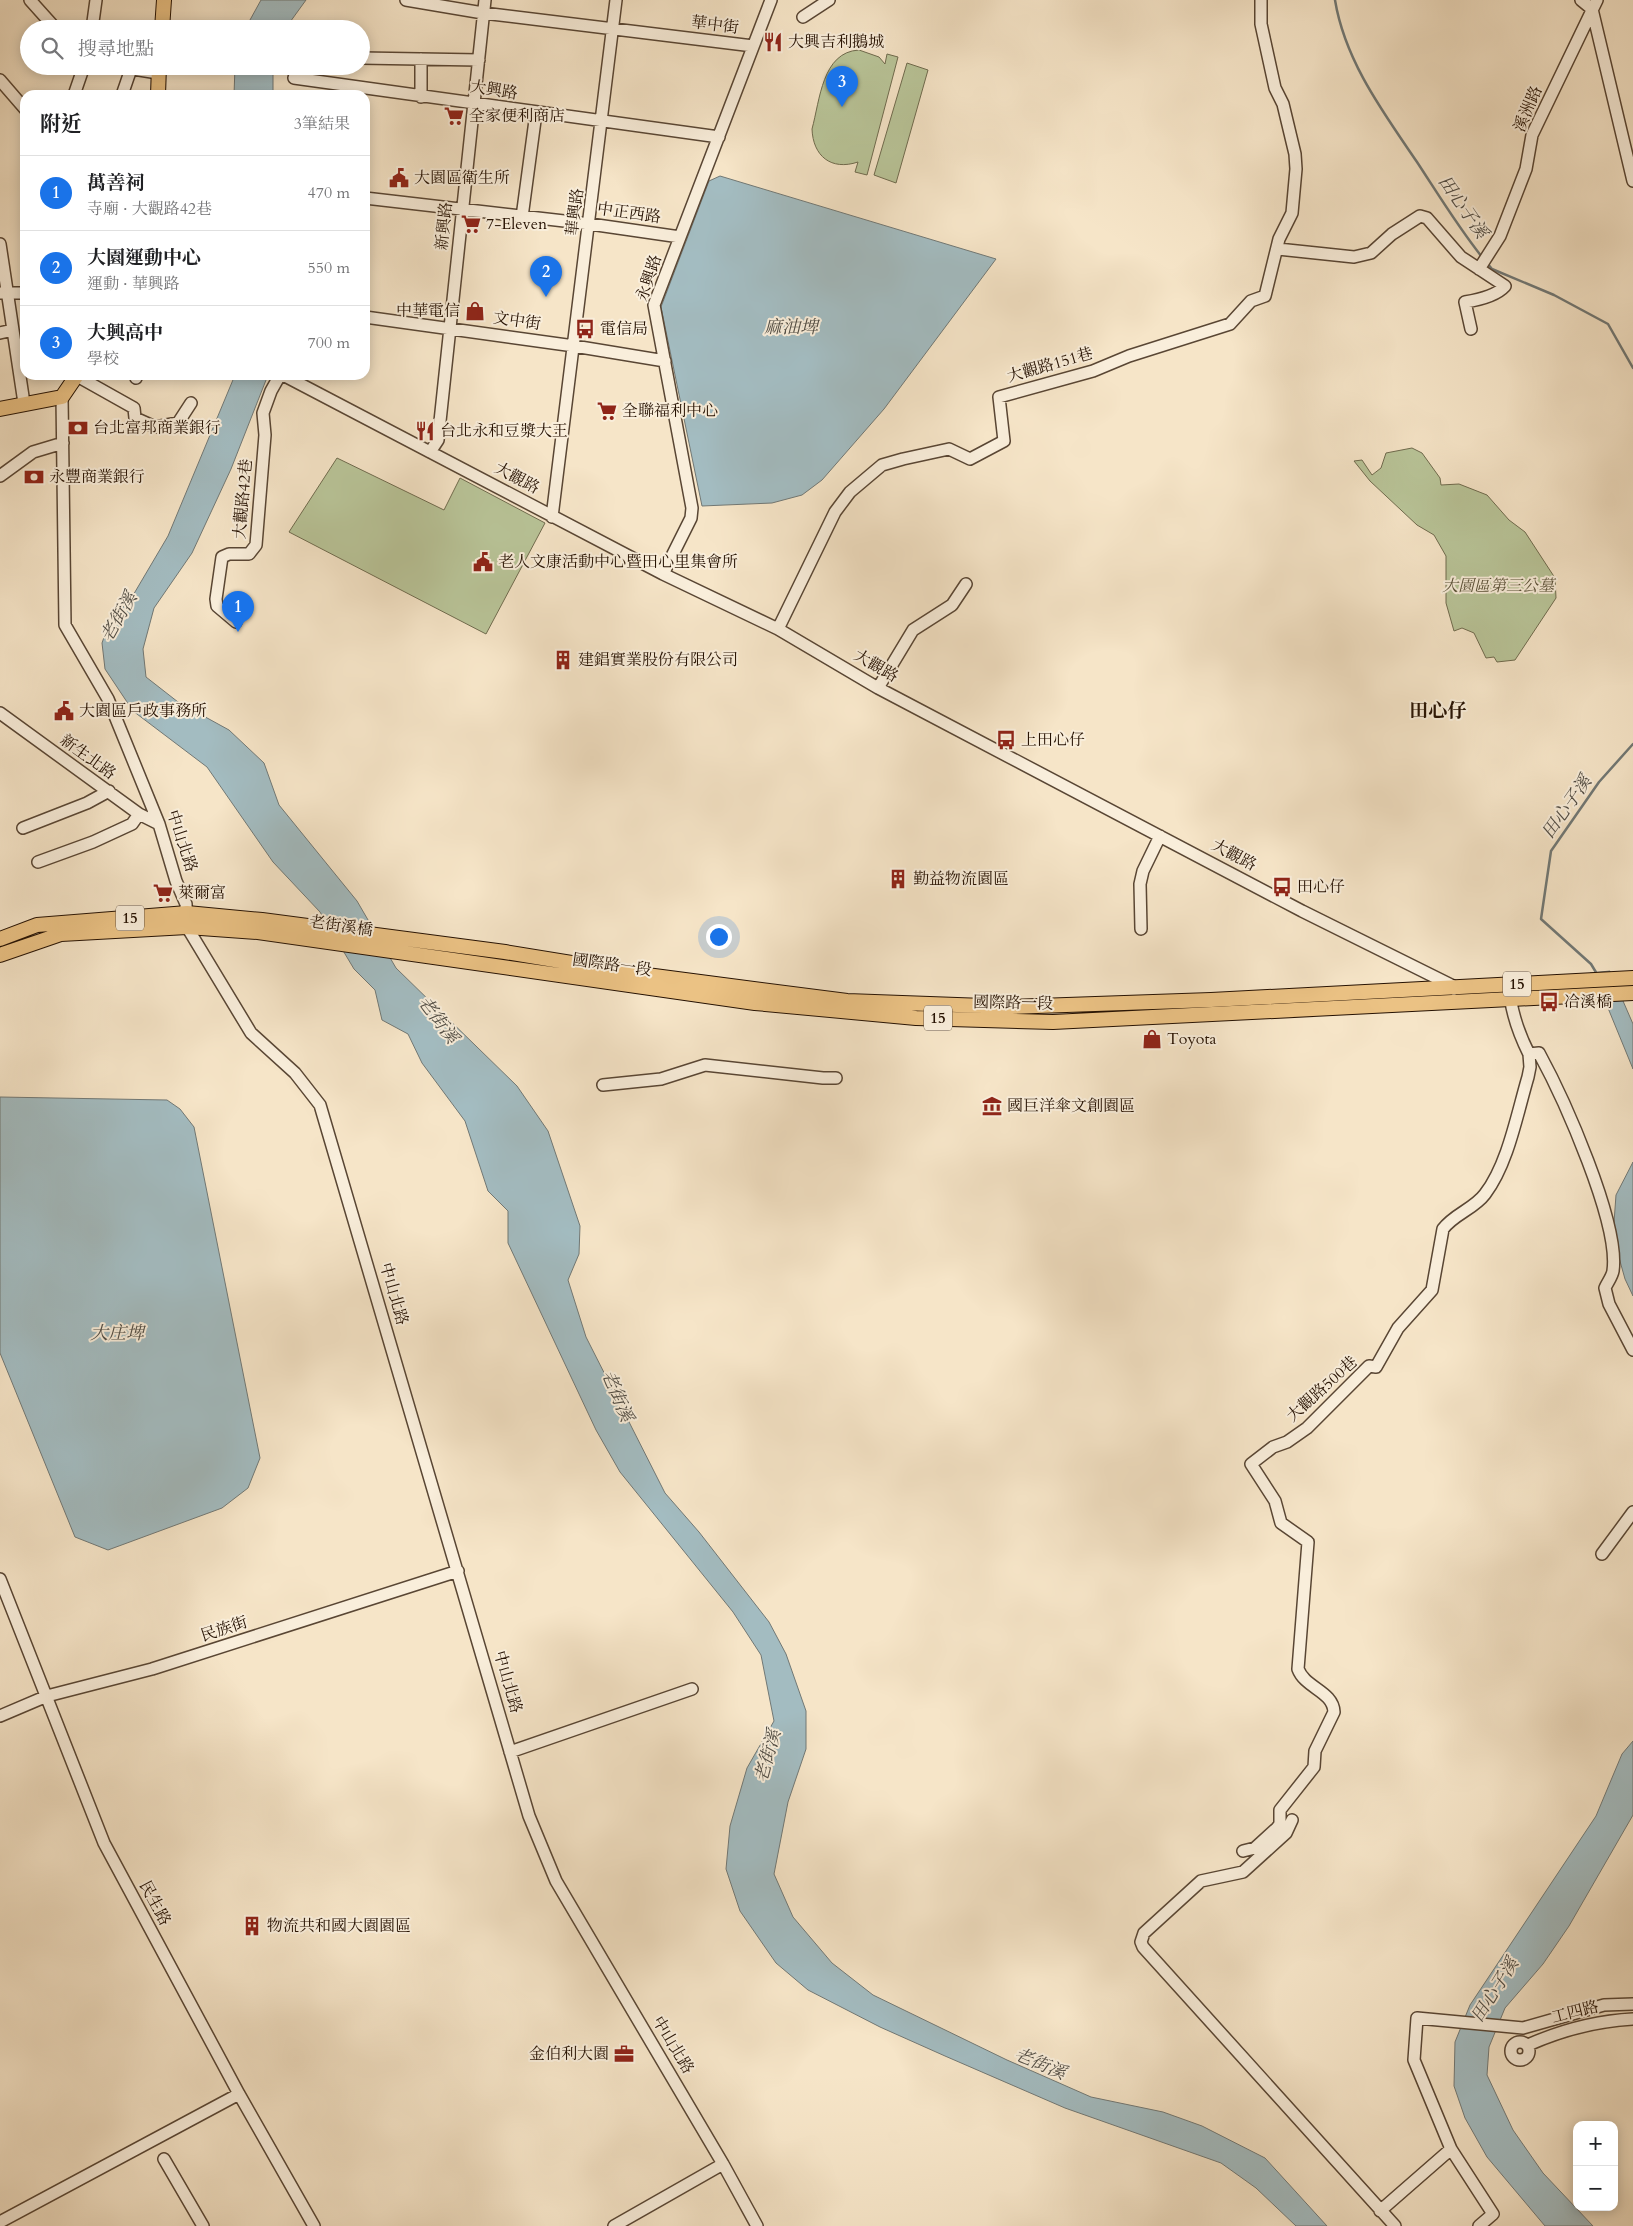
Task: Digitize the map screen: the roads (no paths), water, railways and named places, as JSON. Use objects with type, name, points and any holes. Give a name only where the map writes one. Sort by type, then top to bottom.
[{"type":"main road","points":[[163,20],[164,0]]},
{"type":"main road","points":[[158,75],[158,90]]},
{"type":"main road","points":[[0,409],[62,397],[74,380]]},
{"type":"main road","name":"老街溪橋","points":[[187,920],[260,926],[421,948]]},
{"type":"main road","name":"15","points":[[0,939],[36,926],[187,920]]},
{"type":"main road","name":"15","points":[[0,955],[61,934],[187,920]]},
{"type":"main road","name":"國際路一段","points":[[421,948],[755,1003],[916,1018],[1053,1022],[1159,1010],[1452,986]]},
{"type":"main road","name":"大觀路","points":[[1452,986],[1633,978]]},
{"type":"main road","name":"15","points":[[1460,1002],[1633,993]]},
{"type":"main road","name":"國際路一段","points":[[1159,1010],[1460,1002]]},
{"type":"street","points":[[30,0],[48,20]]},
{"type":"street","points":[[93,20],[96,0]]},
{"type":"street","name":"華中街","points":[[406,0],[612,30],[753,46]]},
{"type":"street","name":"新興路","points":[[430,452],[438,440],[485,0]]},
{"type":"street","name":"華興路","points":[[552,517],[603,122],[616,0]]},
{"type":"street","name":"永興路","points":[[663,574],[691,518],[692,508],[654,305],[771,0]]},
{"type":"street","points":[[803,17],[829,0]]},
{"type":"street","points":[[1261,0],[1261,24],[1274,88],[1282,104],[1295,154],[1292,213],[1279,239],[1278,249],[1354,257],[1370,253],[1392,234],[1420,216],[1427,218],[1462,257],[1505,286],[1501,290],[1476,300],[1465,302],[1471,329]]},
{"type":"street","points":[[1581,0],[1594,5],[1633,181]]},
{"type":"street","name":"溪洲路","points":[[1478,269],[1500,236],[1526,169],[1532,135],[1594,5]]},
{"type":"street","points":[[370,58],[479,60]]},
{"type":"street","points":[[421,59],[422,97]]},
{"type":"street","points":[[76,90],[81,75]]},
{"type":"street","points":[[124,90],[129,75]]},
{"type":"street","name":"大興路","points":[[294,78],[719,137]]},
{"type":"street","points":[[0,80],[20,103]]},
{"type":"street","points":[[522,217],[536,113]]},
{"type":"street","name":"中正西路","points":[[370,199],[590,224],[680,237]]},
{"type":"street","points":[[0,244],[3,292],[13,330],[20,376]]},
{"type":"street","name":"大觀路151巷","points":[[778,629],[835,512],[850,492],[882,465],[949,449],[970,458],[1004,441],[998,397],[1093,371],[1129,356],[1230,324],[1251,301],[1265,296],[1278,249]]},
{"type":"street","points":[[3,292],[20,293]]},
{"type":"street","name":"文中街","points":[[370,318],[574,346],[665,361]]},
{"type":"street","points":[[0,333],[13,330]]},
{"type":"street","points":[[21,380],[24,403]]},
{"type":"street","points":[[84,380],[134,408],[135,418],[155,428],[178,423],[191,403]]},
{"type":"street","name":"大觀路42巷","points":[[236,622],[217,606],[216,599],[222,557],[229,554],[249,554],[256,545],[265,435],[263,413],[279,380]]},
{"type":"street","name":"大觀路","points":[[291,380],[663,574],[778,629],[878,688],[1302,912],[1452,986]]},
{"type":"street","name":"中山北路","points":[[62,397],[65,625],[108,700],[159,824],[187,920],[251,1033],[296,1073],[320,1105],[529,1816],[556,1881],[723,2164],[757,2226]]},
{"type":"street","points":[[0,476],[33,452],[63,443]]},
{"type":"street","points":[[878,688],[913,630],[952,605],[966,584]]},
{"type":"street","name":"新生北路","points":[[0,713],[139,814],[159,824]]},
{"type":"street","points":[[23,828],[87,803],[109,791]]},
{"type":"street","points":[[38,862],[93,842],[132,824],[139,814]]},
{"type":"street","points":[[1141,929],[1140,884],[1143,871],[1160,836]]},
{"type":"street","name":"大觀路500巷","points":[[1243,1851],[1255,1848],[1280,1824],[1280,1810],[1314,1767],[1316,1751],[1334,1712],[1329,1697],[1301,1677],[1298,1669],[1308,1542],[1281,1523],[1275,1501],[1251,1464],[1272,1447],[1287,1442],[1307,1428],[1369,1366],[1376,1367],[1398,1328],[1432,1290],[1443,1229],[1448,1222],[1483,1196],[1505,1156],[1530,1067],[1529,1054],[1520,1037],[1509,1000],[1509,984]]},
{"type":"street","points":[[1452,986],[1460,1002]]},
{"type":"street","name":"大觀路500巷","points":[[1529,1054],[1539,1053],[1555,1083],[1596,1185],[1604,1209],[1613,1255],[1613,1272],[1605,1288],[1609,1304],[1633,1350]]},
{"type":"street","points":[[603,1085],[661,1079],[705,1065],[836,1078]]},
{"type":"street","points":[[1602,1554],[1633,1512]]},
{"type":"street","name":"民族街","points":[[0,1716],[47,1696],[152,1669],[458,1571]]},
{"type":"street","name":"民生路","points":[[0,1580],[104,1843],[314,2226]]},
{"type":"street","points":[[510,1752],[692,1689]]},
{"type":"street","points":[[1292,1820],[1286,1833],[1243,1872],[1201,1881],[1144,1933],[1141,1942],[1143,1947],[1395,2226]]},
{"type":"street","points":[[1479,2226],[1493,2214],[1451,2149],[1414,2060],[1417,2018],[1523,2028],[1604,2004],[1633,2004]]},
{"type":"street","name":"工四路","points":[[1528,2045],[1587,2024],[1633,2019]]},
{"type":"street","points":[[0,2222],[240,2094]]},
{"type":"street","points":[[1380,2211],[1451,2149]]},
{"type":"street","points":[[164,2159],[203,2226]]},
{"type":"street","points":[[614,2226],[723,2164]]},
{"type":"water","points":[[261,0],[306,0],[292,20],[250,20]]},
{"type":"water","points":[[235,75],[273,75],[273,90],[234,90]]},
{"type":"water","name":"麻油埤","points":[[720,176],[996,259],[884,409],[822,480],[802,495],[772,503],[702,506],[661,307],[709,181]]},
{"type":"water","name":"老街溪","points":[[233,380],[266,380],[231,469],[192,553],[154,608],[143,649],[146,677],[178,702],[229,730],[264,763],[279,805],[357,901],[396,968],[517,1086],[548,1131],[580,1226],[579,1254],[568,1280],[586,1337],[665,1493],[699,1532],[769,1622],[786,1654],[806,1711],[806,1749],[788,1802],[774,1874],[793,1917],[832,1963],[873,1995],[1007,2060],[1091,2097],[1163,2112],[1202,2126],[1265,2158],[1327,2226],[1296,2226],[1256,2188],[1221,2163],[1065,2108],[880,2027],[808,1990],[776,1963],[740,1911],[726,1869],[730,1826],[747,1768],[774,1721],[761,1655],[733,1612],[620,1472],[596,1430],[508,1243],[508,1211],[488,1191],[465,1121],[422,1063],[408,1034],[382,1020],[375,990],[354,969],[320,912],[273,862],[207,767],[133,711],[105,669],[102,643],[109,623],[132,597],[168,536]]},
{"type":"water","points":[[1610,971],[1633,1024],[1633,1069],[1608,1008],[1590,973]]},
{"type":"water","name":"大庄埤","points":[[0,1097],[167,1100],[180,1109],[194,1127],[260,1458],[248,1488],[222,1508],[108,1550],[75,1537],[0,1353]]},
{"type":"water","points":[[1633,1162],[1633,1296],[1625,1279],[1613,1236],[1616,1195]]},
{"type":"water","points":[[1633,1741],[1633,1815],[1569,1926],[1543,1964],[1505,2008],[1489,2047],[1487,2075],[1513,2130],[1543,2173],[1573,2205],[1573,2211],[1579,2211],[1593,2226],[1545,2226],[1487,2157],[1465,2118],[1454,2086],[1455,2042],[1470,2005],[1596,1816],[1622,1754]]},
{"type":"waterway","name":"田心子溪","points":[[1335,0],[1347,44],[1367,85],[1448,210],[1482,257]]},
{"type":"waterway","name":"田心子溪","points":[[1487,263],[1492,269],[1554,295],[1608,324],[1633,368]]},
{"type":"waterway","name":"田心子溪","points":[[1597,974],[1591,964],[1541,919],[1551,851],[1599,782],[1633,744]]},
{"type":"place","name":"大興吉利鵝城","points":[[773,42]]},
{"type":"place","name":"大興高中","points":[[842,107]]},
{"type":"place","name":"全家便利商店","points":[[454,116]]},
{"type":"place","name":"大園區衛生所","points":[[399,178]]},
{"type":"place","name":"7-Eleven","points":[[471,224]]},
{"type":"place","name":"大園運動中心","points":[[546,297]]},
{"type":"place","name":"中華電信","points":[[475,311]]},
{"type":"place","name":"電信局","points":[[585,329]]},
{"type":"place","name":"全聯福利中心","points":[[607,411]]},
{"type":"place","name":"台北富邦商業銀行","points":[[78,428]]},
{"type":"place","name":"台北永和豆漿大王","points":[[425,431]]},
{"type":"place","name":"永豐商業銀行","points":[[34,477]]},
{"type":"place","name":"老人文康活動中心暨田心里集會所","points":[[483,562]]},
{"type":"place","name":"萬善祠","points":[[238,632]]},
{"type":"place","name":"建錩實業股份有限公司","points":[[563,660]]},
{"type":"place","name":"大園區戶政事務所","points":[[64,711]]},
{"type":"place","name":"上田心仔","points":[[1006,740]]},
{"type":"place","name":"勤益物流園區","points":[[898,879]]},
{"type":"place","name":"田心仔","points":[[1282,887]]},
{"type":"place","name":"萊爾富","points":[[163,893]]},
{"type":"place","name":"冾溪橋","points":[[1549,1002]]},
{"type":"place","name":"Toyota","points":[[1152,1039]]},
{"type":"place","name":"國巨洋傘文創園區","points":[[992,1106]]},
{"type":"place","name":"物流共和國大園園區","points":[[252,1926]]},
{"type":"place","name":"金伯利大園","points":[[624,2054]]},
{"type":"district","name":"田心仔","points":[[1438,711]]},
{"type":"park label","name":"大園區第三公墓","points":[[1498,586]]}]
